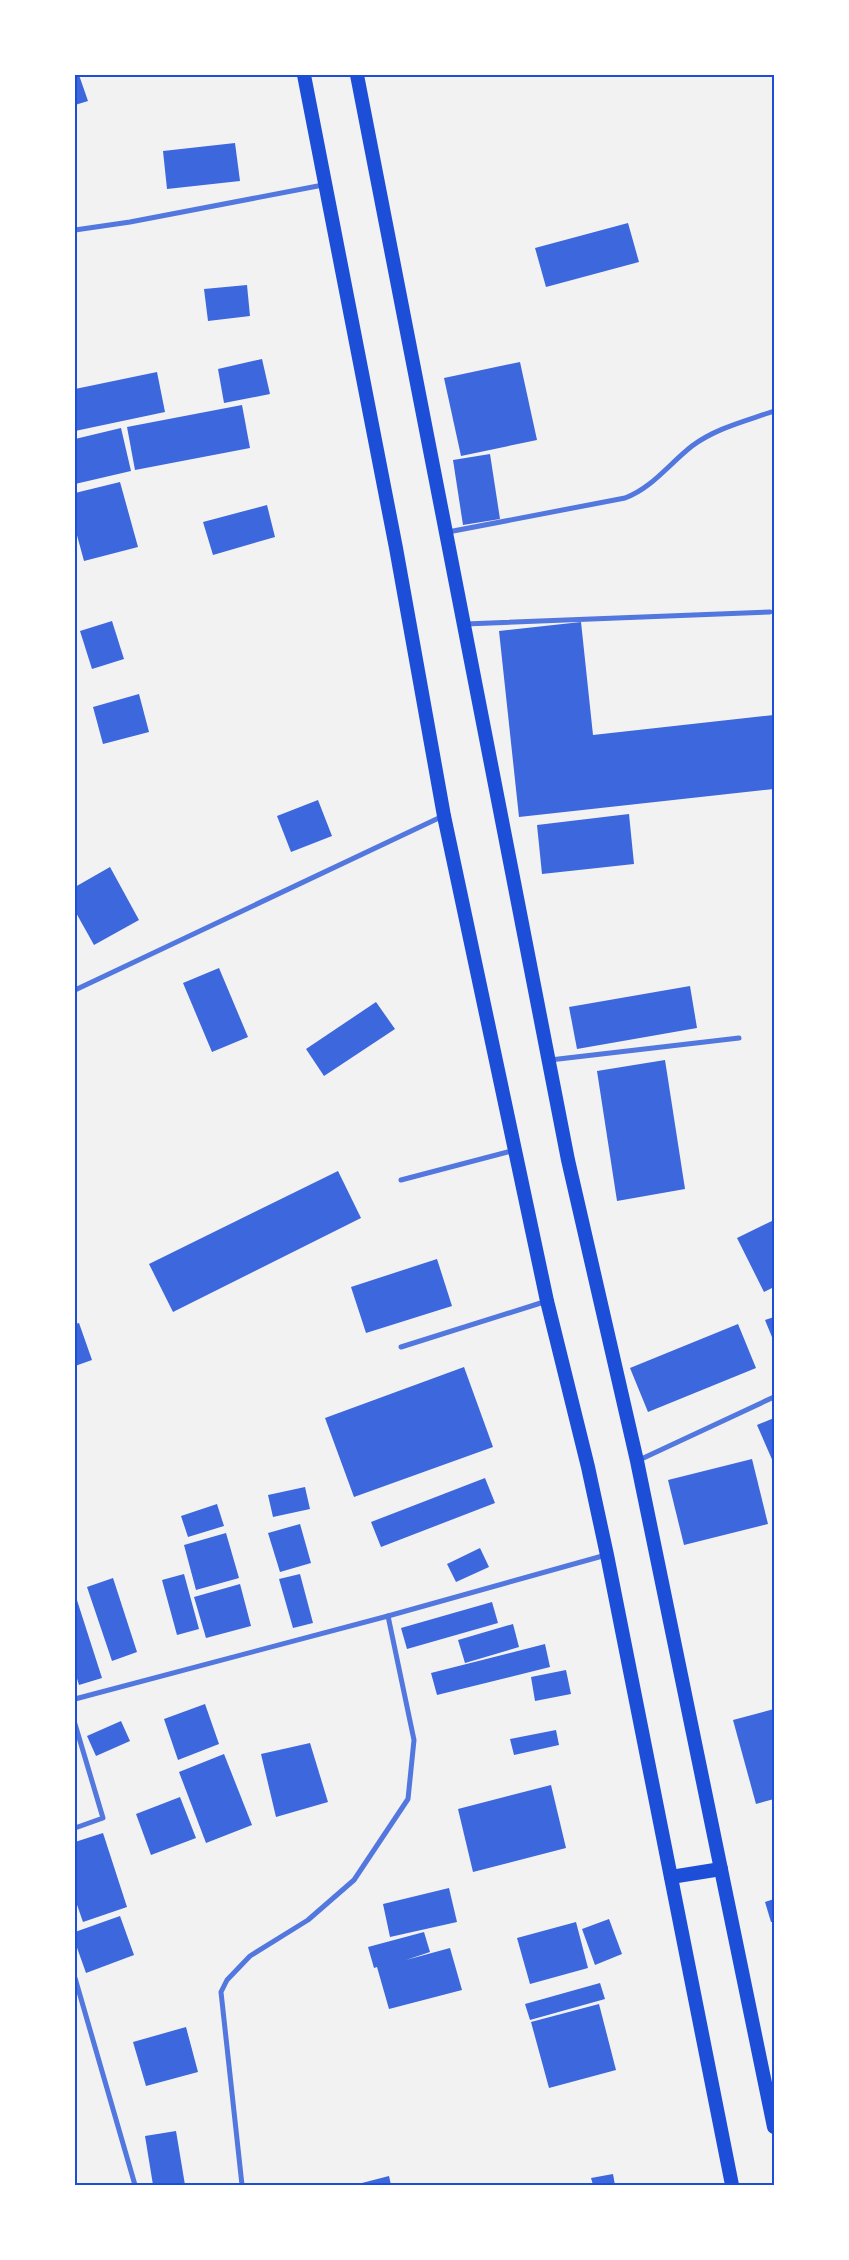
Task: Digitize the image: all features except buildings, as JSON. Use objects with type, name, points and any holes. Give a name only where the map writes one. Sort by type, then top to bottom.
[{"type":"highway","points":[[304,75],[444,816],[548,1301],[607,1555],[732,2185]]},
{"type":"highway","points":[[357,75],[568,1160],[637,1461],[774,2127]]},
{"type":"highway","points":[[671,1877],[721,1869]]},
{"type":"street","points":[[75,230],[130,222],[326,184]]},
{"type":"street","points":[[447,532],[625,498],[639,493],[693,446],[716,431],[774,411]]},
{"type":"street","points":[[464,624],[770,612]]},
{"type":"street","points":[[75,990],[444,816]]},
{"type":"street","points":[[550,1060],[739,1038]]},
{"type":"street","points":[[401,1180],[515,1150]]},
{"type":"street","points":[[401,1347],[548,1301]]},
{"type":"street","points":[[637,1461],[774,1397]]},
{"type":"street","points":[[75,1699],[388,1616],[607,1555]]},
{"type":"street","points":[[242,2185],[221,1992],[227,1980],[250,1956],[308,1920],[354,1880],[408,1799],[414,1740],[388,1616]]},
{"type":"street","points":[[75,1724],[103,1818],[75,1828]]},
{"type":"street","points":[[75,1978],[135,2185]]}]
